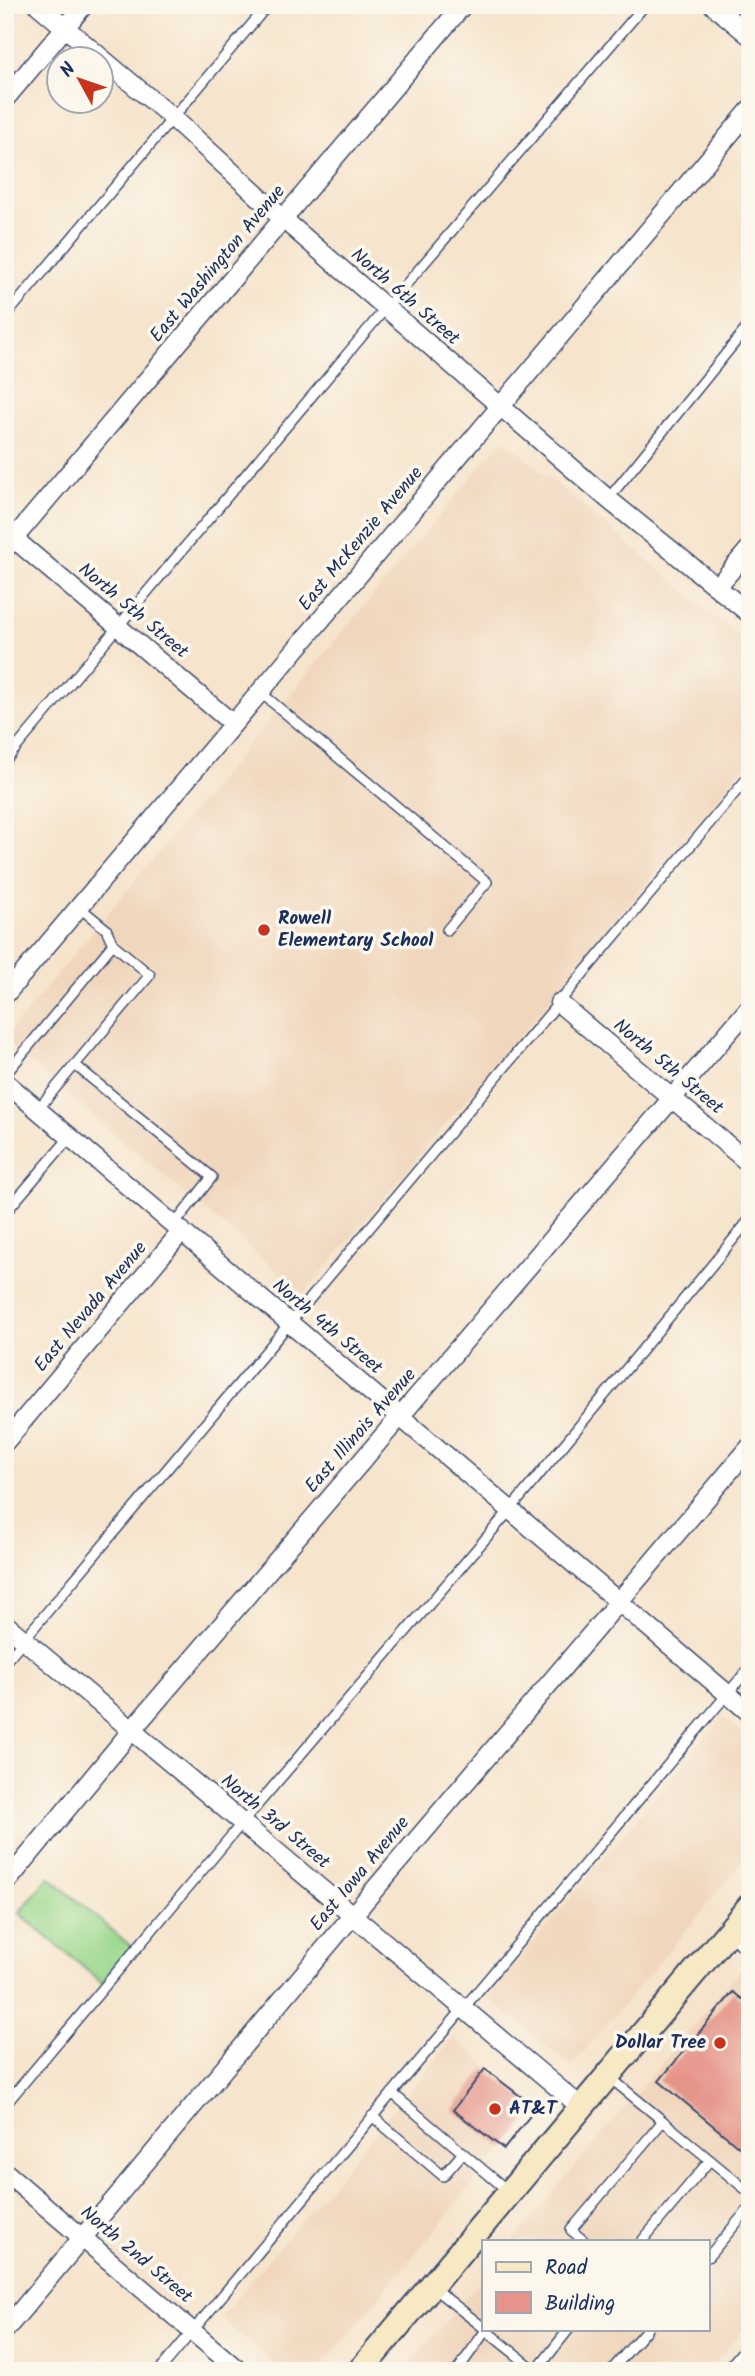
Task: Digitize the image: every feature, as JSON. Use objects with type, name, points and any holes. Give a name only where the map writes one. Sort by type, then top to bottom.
[{"type":"main road","points":[[360,2371],[750,1906]]},
{"type":"street","name":"North 6th Street","points":[[38,5],[173,118],[385,309],[608,499],[750,614]]},
{"type":"street","points":[[5,99],[84,5]]},
{"type":"street","name":"East Washington Avenue","points":[[8,540],[463,5]]},
{"type":"street","points":[[713,5],[750,36]]},
{"type":"street","name":"East McKenzie Avenue","points":[[5,995],[750,110]]},
{"type":"street","name":"North 5th Street","points":[[8,540],[119,627],[233,724]]},
{"type":"street","points":[[717,587],[750,548]]},
{"type":"street","name":"North 5th Street","points":[[559,1003],[750,1164]]},
{"type":"street","name":"East Illinois Avenue","points":[[5,1884],[132,1730],[750,1007]]},
{"type":"street","name":"North 4th Street","points":[[5,1082],[750,1713]]},
{"type":"street","name":"East Nevada Avenue","points":[[5,1442],[178,1228]]},
{"type":"street","name":"East Iowa Avenue","points":[[5,2330],[352,1915],[750,1447]]},
{"type":"street","name":"North 3rd Street","points":[[5,1624],[581,2107]]},
{"type":"street","name":"North 2nd Street","points":[[5,2172],[239,2371]]},
{"type":"lane","points":[[5,317],[268,5]]},
{"type":"lane","points":[[5,761],[645,5]]},
{"type":"lane","points":[[608,499],[750,324]]},
{"type":"lane","points":[[260,692],[487,882],[447,930]]},
{"type":"lane","points":[[5,1662],[750,775]]},
{"type":"lane","points":[[38,1110],[150,975],[113,944],[106,929],[79,907]]},
{"type":"lane","points":[[5,1075],[113,944]]},
{"type":"lane","points":[[75,1065],[212,1177],[178,1228]]},
{"type":"lane","points":[[5,1213],[70,1137]]},
{"type":"lane","points":[[5,2105],[510,1510],[750,1219]]},
{"type":"lane","points":[[159,2371],[750,1667]]},
{"type":"lane","points":[[727,1934],[750,1952]]},
{"type":"lane","points":[[607,2076],[750,2193]]},
{"type":"lane","points":[[392,2093],[510,2192]]},
{"type":"lane","points":[[372,2116],[443,2176],[463,2152]]},
{"type":"lane","points":[[583,2240],[571,2230],[663,2121]]},
{"type":"lane","points":[[643,2240],[710,2160]]},
{"type":"lane","points":[[710,2255],[750,2207]]},
{"type":"lane","points":[[431,2286],[482,2327]]},
{"type":"lane","points":[[462,2369],[484,2330]]},
{"type":"lane","points":[[486,2330],[536,2370],[568,2330]]},
{"type":"lane","points":[[611,2371],[646,2330]]},
{"type":"lane","points":[[726,2371],[750,2343]]},
{"type":"shaded area","points":[[506,441],[750,646],[750,760],[304,1294],[7,1043],[5,1037],[499,444]]},
{"type":"shaded area","points":[[722,1716],[750,1740],[750,1854],[571,2067],[488,1997]]},
{"type":"shaded area","points":[[750,1958],[750,2322],[708,2371],[404,2371],[482,2278],[482,2330],[710,2330],[710,2240],[514,2240]]},
{"type":"shaded area","points":[[454,2037],[536,2108],[318,2371],[282,2371],[220,2318]]},
{"type":"green space","points":[[49,1877],[132,1947],[102,1983],[19,1913]]},
{"type":"building","name":"Dollar Tree","points":[[733,1992],[750,2005],[750,2156],[659,2081]]},
{"type":"building","name":"AT&T","points":[[485,2069],[536,2108],[504,2149],[453,2110]]},
{"type":"place","name":"Rowell Elementary School","points":[[264,930]]},
{"type":"place","name":"Dollar Tree","points":[[720,2043]]},
{"type":"place","name":"AT&T","points":[[495,2109]]}]
